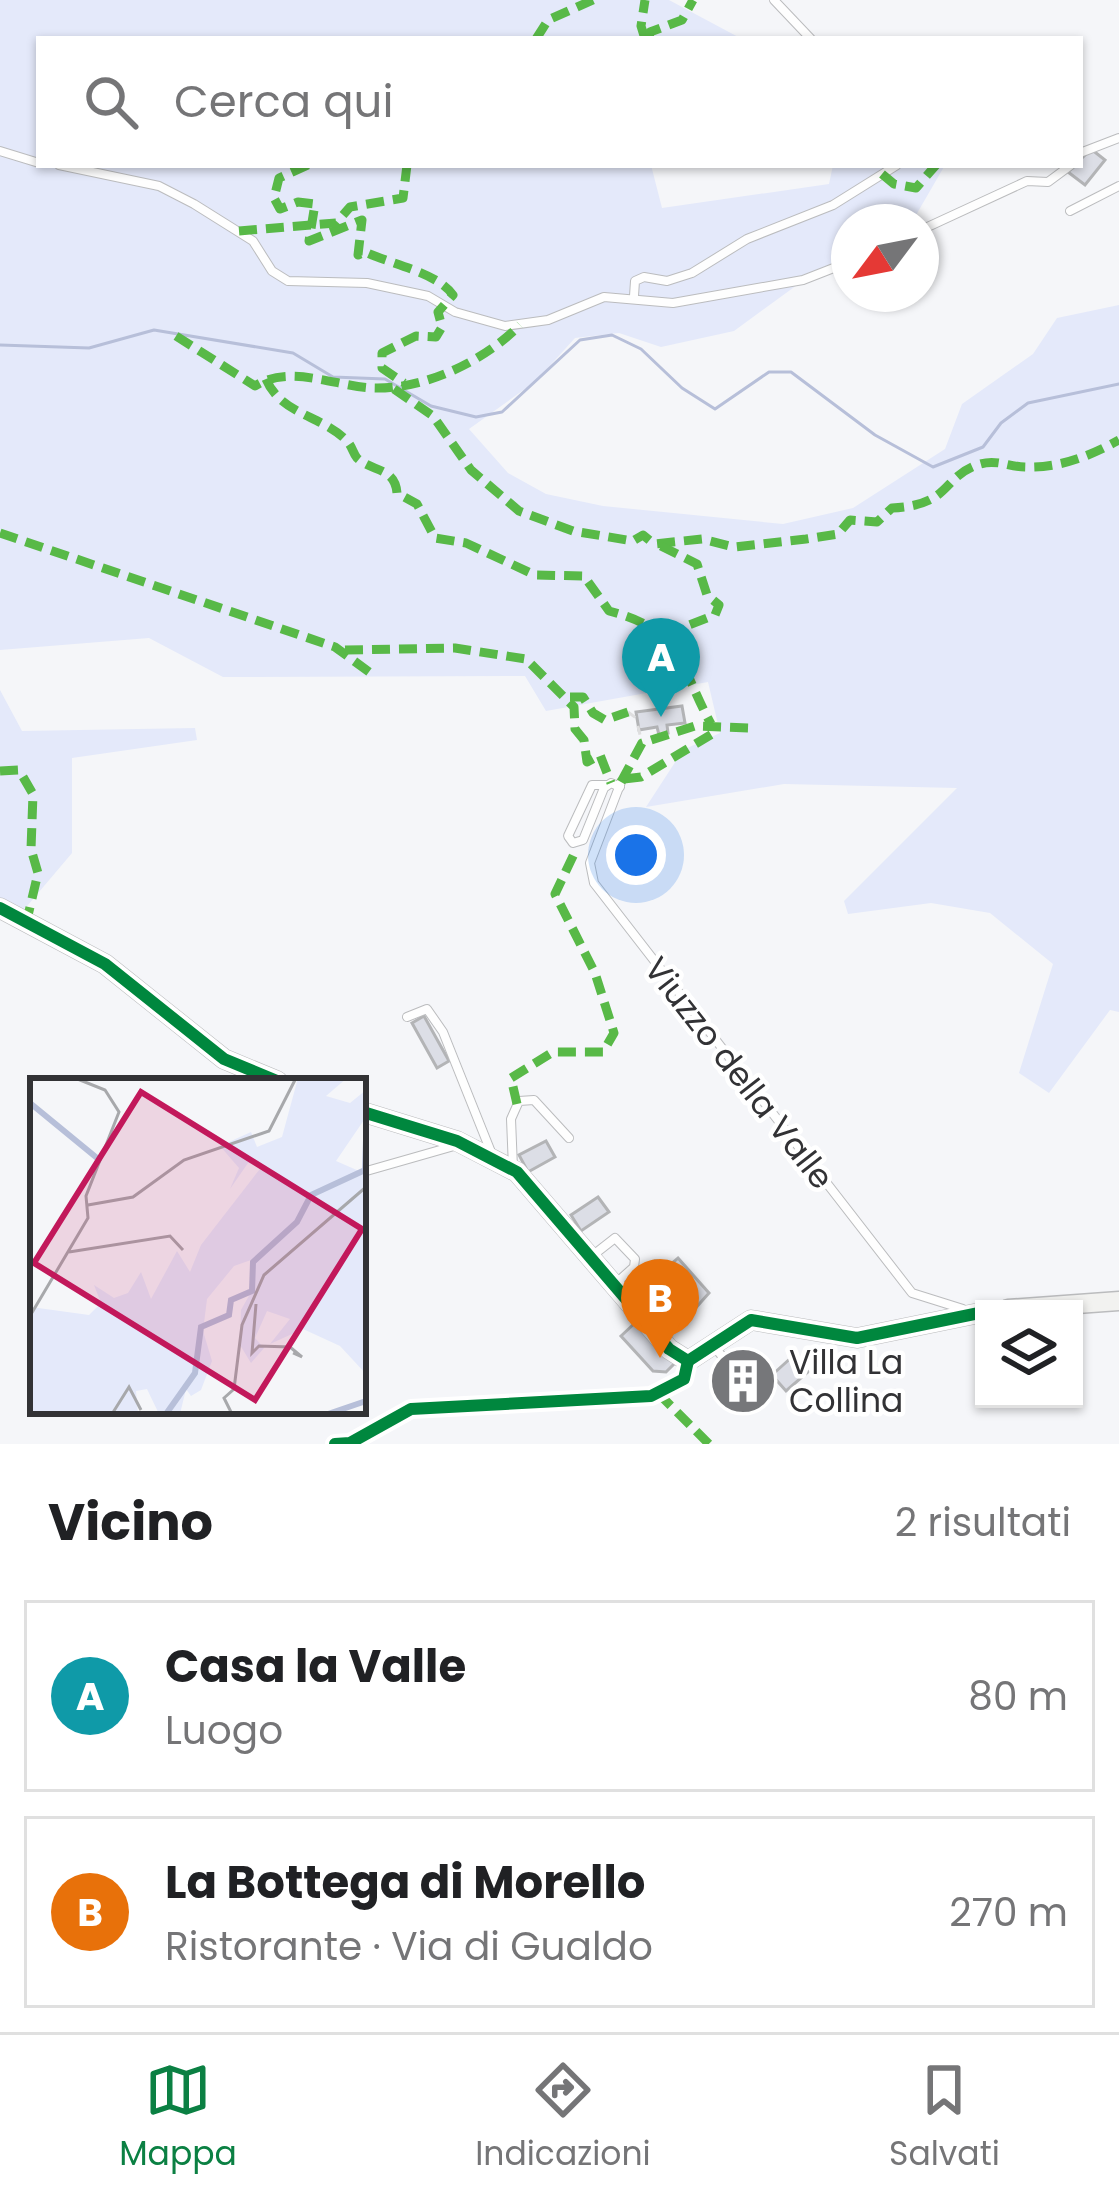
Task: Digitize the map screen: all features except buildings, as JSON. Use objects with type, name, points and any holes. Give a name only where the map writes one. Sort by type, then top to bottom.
[{"type":"street","points":[[0,908],[105,964],[211,1051],[270,1078]]},
{"type":"street","points":[[366,1113],[462,1144],[512,1169],[669,1349],[688,1361]]},
{"type":"street","points":[[1083,1304],[1119,1301]]},
{"type":"street","points":[[335,1444],[350,1442],[411,1409],[651,1396],[684,1379],[688,1361],[751,1320],[857,1338],[975,1313]]},
{"type":"lane","points":[[774,0],[808,36]]},
{"type":"lane","points":[[1083,152],[1119,138]]},
{"type":"lane","points":[[0,151],[36,162]]},
{"type":"lane","points":[[73,168],[159,186],[194,204],[254,241],[272,271],[288,281],[367,284],[428,296],[455,312],[505,326],[548,320],[604,297],[673,302],[803,280],[831,269]]},
{"type":"lane","points":[[634,296],[635,281],[644,277],[676,280],[747,239],[833,205],[892,168]]},
{"type":"lane","points":[[939,222],[1027,181],[1048,182],[1067,168]]},
{"type":"lane","points":[[1070,211],[1119,186]]},
{"type":"lane","name":"Viuzzo della Valle","points":[[607,785],[621,784],[590,863],[594,883],[912,1293],[975,1311]]},
{"type":"lane","points":[[592,785],[607,785],[583,840],[573,844],[568,836],[592,785]]},
{"type":"lane","points":[[407,1017],[427,1009],[436,1022],[494,1158]]},
{"type":"lane","points":[[512,1169],[511,1119],[519,1101],[534,1100],[569,1138]]},
{"type":"lane","points":[[366,1171],[462,1144]]},
{"type":"lane","points":[[590,1257],[613,1238],[626,1249],[635,1264],[618,1289]]},
{"type":"lane","points":[[618,1289],[656,1264]]},
{"type":"lane","points":[[713,1345],[734,1371]]},
{"type":"path","points":[[628,712],[636,718],[642,743]]},
{"type":"shaded area","points":[[0,0],[669,0],[736,36],[36,36],[36,168],[652,168],[662,208],[829,184],[832,168],[943,168],[922,204],[831,204],[831,264],[734,331],[661,347],[619,333],[575,338],[536,381],[469,429],[508,473],[546,494],[603,506],[783,524],[853,508],[945,449],[962,404],[1033,354],[1057,318],[1119,305],[1119,1012],[1110,1010],[1049,1093],[1019,1073],[1053,964],[990,913],[931,903],[848,914],[844,901],[957,788],[784,784],[646,807],[683,750],[720,733],[708,682],[546,711],[525,676],[223,677],[149,638],[0,650]]},
{"type":"shaded area","points":[[0,690],[22,731],[195,728],[197,740],[72,758],[72,853],[22,912],[0,906]]},
{"type":"waterway","points":[[0,345],[89,348],[154,330],[293,353],[333,377],[385,379],[431,406],[476,417],[502,412],[580,340],[612,335],[641,349],[682,388],[715,409],[769,372],[791,372],[875,435],[933,467],[983,447],[1001,423],[1028,403],[1119,384]]},
{"type":"marked path","points":[[538,36],[548,20],[593,0]]},
{"type":"marked path","points":[[644,36],[645,0]]},
{"type":"marked path","points":[[649,36],[682,20],[693,0]]},
{"type":"marked path","points":[[301,168],[279,178],[274,198],[280,209],[298,202],[315,204],[309,241],[362,220],[358,255],[365,252],[425,275],[453,295],[438,312],[442,327],[436,337],[416,336],[382,353],[382,368],[404,383]]},
{"type":"marked path","points":[[239,231],[336,223],[350,207],[403,198],[407,168]]},
{"type":"marked path","points":[[882,174],[894,184],[916,188],[933,168]]},
{"type":"marked path","points":[[176,336],[255,386],[297,376],[372,388],[411,384],[450,372],[488,351],[520,325]]},
{"type":"marked path","points":[[266,379],[281,400],[337,432],[357,458],[387,474],[397,493],[417,504],[435,538],[466,543],[535,575],[584,576],[609,611],[652,628],[684,666],[711,724]]},
{"type":"marked path","points":[[394,389],[433,416],[471,470],[519,511],[573,531],[633,541],[643,535],[654,544],[702,539],[734,547],[838,534],[850,520],[877,522],[892,508],[926,502],[980,464],[1050,466],[1119,440]]},
{"type":"marked path","points":[[0,533],[335,647],[376,677]]},
{"type":"marked path","points":[[661,546],[697,564],[707,595],[719,605],[715,615],[663,635]]},
{"type":"marked path","points":[[345,650],[455,648],[526,659],[574,707],[575,729],[584,740],[587,762],[600,755],[611,783]]},
{"type":"marked path","points":[[570,697],[583,697],[593,713],[605,720],[628,712]]},
{"type":"marked path","points":[[621,782],[642,743],[695,726],[750,728]]},
{"type":"marked path","points":[[624,779],[641,777],[712,734]]},
{"type":"marked path","points":[[0,771],[19,770],[33,794],[31,849],[38,873],[26,924]]},
{"type":"marked path","points":[[517,1104],[511,1078],[553,1052],[603,1052],[614,1033],[595,973],[555,894],[574,854]]},
{"type":"marked path","points":[[658,1393],[709,1444]]},
{"type":"cycle path","points":[[0,908],[105,964],[224,1059],[270,1078]]},
{"type":"cycle path","points":[[366,1113],[457,1141],[517,1172],[669,1349],[688,1361]]},
{"type":"cycle path","points":[[688,1361],[751,1320],[857,1338],[975,1314]]},
{"type":"cycle path","points":[[335,1444],[350,1443],[411,1409],[651,1396],[684,1379],[688,1361]]},
{"type":"place","name":"Casa la Valle","points":[[661,717]]},
{"type":"place","name":"La Bottega di Morello","points":[[660,1358]]},
{"type":"place","name":"Villa La Collina","points":[[743,1381]]}]
